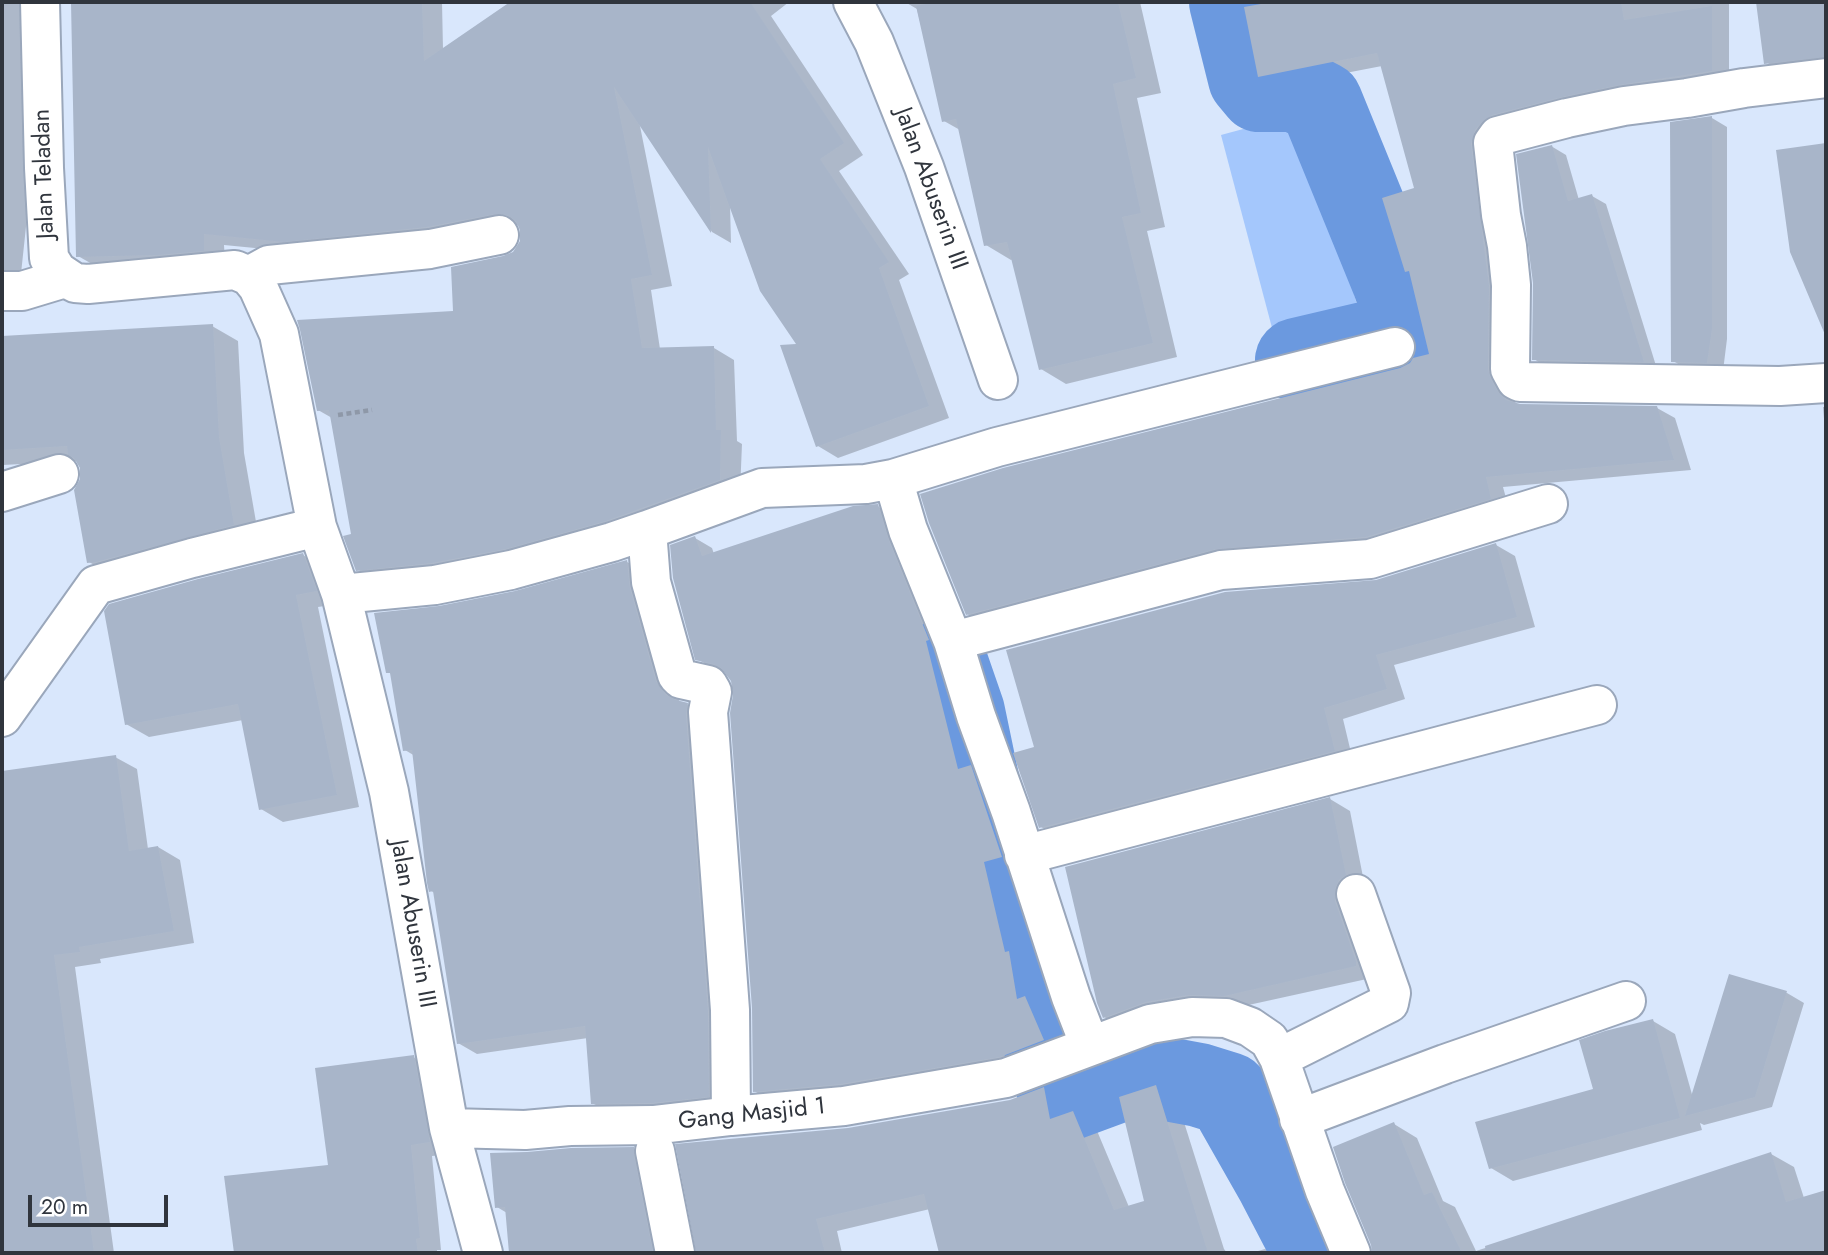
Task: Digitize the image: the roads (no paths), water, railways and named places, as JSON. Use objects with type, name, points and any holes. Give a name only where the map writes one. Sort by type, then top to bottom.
[{"type":"street","name":"Jalan Teladan","points":[[40,2],[49,258],[65,278]]},
{"type":"street","name":"Jalan Abuserin III","points":[[853,2],[874,42],[924,167],[998,380]]},
{"type":"street","points":[[1826,78],[1625,106],[1497,136],[1493,143],[1511,285],[1510,369],[1516,380],[1780,386],[1826,383]]},
{"type":"street","points":[[2,291],[22,291],[65,278],[75,283],[88,284],[235,270],[249,276],[269,265],[430,249],[499,235]]},
{"type":"street","name":"Jalan Abuserin III","points":[[249,276],[258,287],[279,334],[317,527],[341,594],[389,792],[449,1128],[483,1253]]},
{"type":"street","points":[[341,594],[435,585],[498,572],[612,542],[762,488],[881,481],[997,447],[1395,347]]},
{"type":"street","points":[[2,492],[59,474]]},
{"type":"street","points":[[881,481],[908,530],[953,641],[976,716],[1011,811],[1070,997],[1073,1054]]},
{"type":"street","points":[[953,641],[1221,570],[1370,559],[1548,504]]},
{"type":"street","points":[[2,717],[96,584],[317,527]]},
{"type":"street","points":[[646,530],[651,582],[677,675],[681,679],[708,685],[712,692],[708,712],[730,1010],[731,1116]]},
{"type":"street","points":[[1024,855],[1597,705]]},
{"type":"street","points":[[1351,1253],[1325,1191],[1279,1058],[1389,1003],[1391,993],[1356,894]]},
{"type":"street","points":[[1299,1119],[1445,1064],[1626,1001]]},
{"type":"street","name":"Gang Masjid 1","points":[[449,1128],[525,1130],[570,1126],[653,1125],[844,1106],[1006,1078],[1150,1024],[1192,1017],[1226,1018],[1250,1027],[1269,1040],[1279,1058]]},
{"type":"street","points":[[655,1151],[676,1253]]},
{"type":"waterway","points":[[1231,2],[1250,78],[1260,90],[1296,90],[1321,103],[1412,333],[1297,360]]},
{"type":"waterway","points":[[945,660],[963,712],[1002,899],[1062,1101],[1127,1077],[1172,1080],[1228,1094],[1315,1253]]}]
